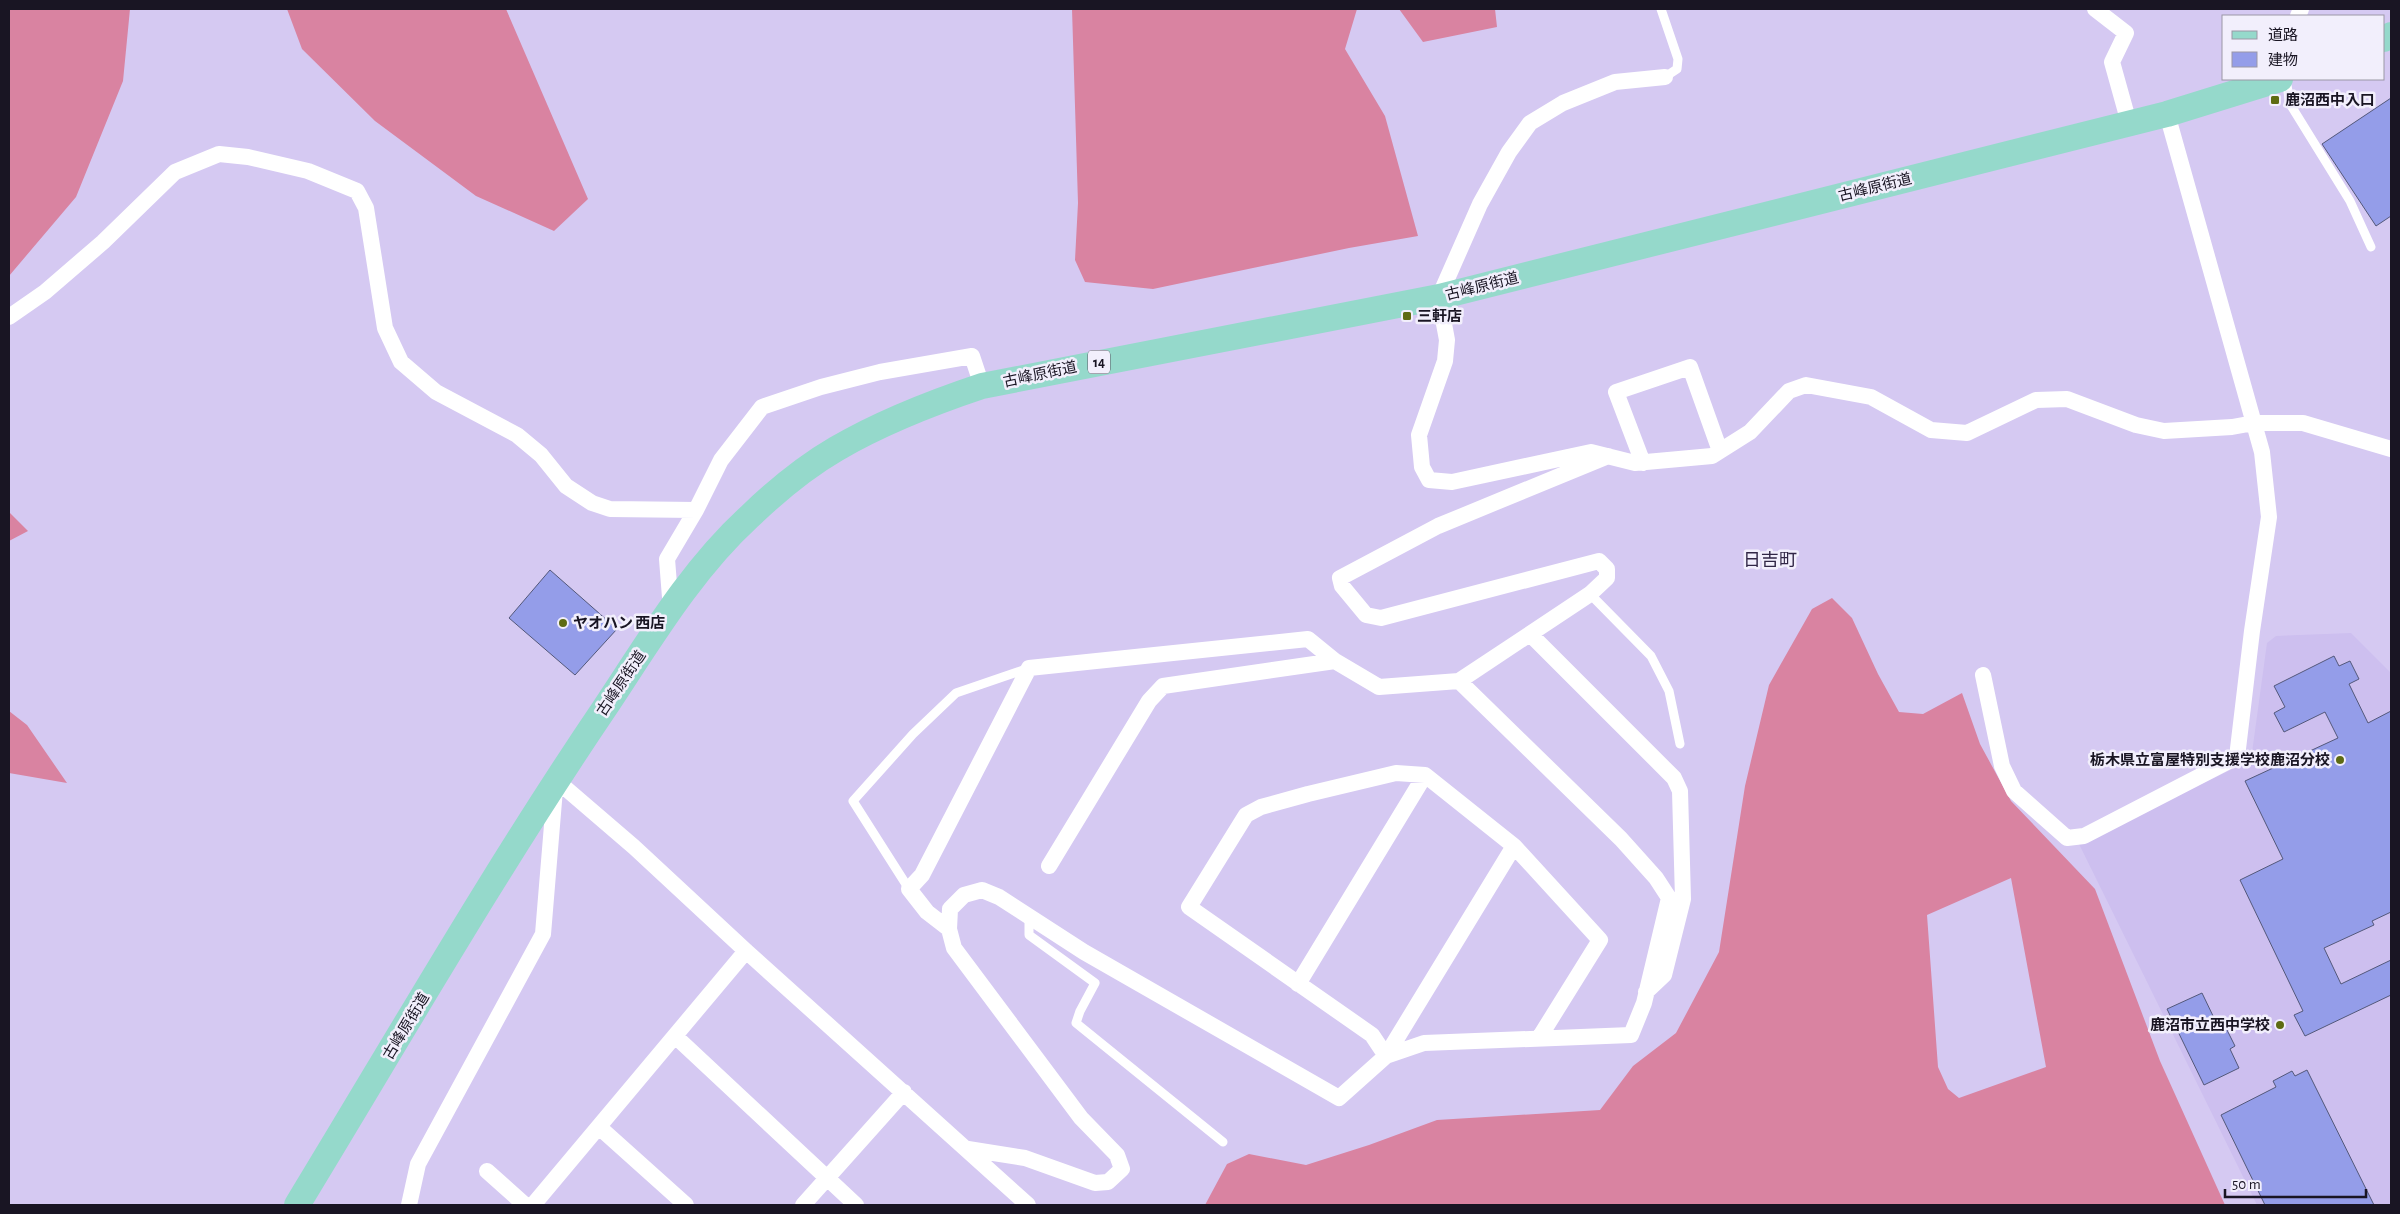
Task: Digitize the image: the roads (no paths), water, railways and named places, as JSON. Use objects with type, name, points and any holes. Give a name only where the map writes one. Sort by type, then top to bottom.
[{"type":"main road","name":"古峰原街道","points":[[297,1205],[556,780],[671,610],[706,562],[747,518],[788,483],[833,450],[882,424],[931,403],[982,386],[1439,297],[2167,114],[2277,80]]},
{"type":"street","points":[[2095,9],[2126,33],[2112,62],[2129,123]]},
{"type":"street","points":[[1665,77],[1615,82],[1563,103],[1530,123],[1509,152],[1480,204],[1439,297],[1447,340],[1445,361],[1419,434],[1422,467],[1429,480],[1452,482],[1591,452],[1635,463],[1712,456],[1750,432],[1789,391],[1806,385],[1871,397],[1931,430],[1966,433],[2036,400],[2067,399],[2136,425],[2164,431],[2232,427],[2254,423],[2303,423],[2391,449]]},
{"type":"street","points":[[1983,675],[2002,766],[2014,791],[2067,838],[2084,836],[2237,758],[2252,631],[2269,517],[2262,452],[2167,114]]},
{"type":"street","points":[[9,317],[45,292],[103,242],[175,172],[219,154],[248,157],[308,172],[357,191],[366,208],[385,328],[401,362],[436,392],[517,435],[541,455],[566,486],[592,503],[610,509],[696,510]]},
{"type":"street","points":[[671,610],[667,559],[696,510],[721,460],[762,407],[821,387],[880,372],[972,356],[982,386]]},
{"type":"street","points":[[1643,463],[1616,392],[1690,367],[1720,451]]},
{"type":"street","points":[[949,929],[927,912],[909,889],[922,874],[1029,668],[1308,639],[1335,662],[1379,687],[1459,681],[1590,594],[1607,578],[1607,568],[1599,561],[1381,618],[1366,615],[1342,586],[1340,578],[1438,526],[1608,456]]},
{"type":"street","points":[[1530,634],[1674,778],[1680,791],[1684,900],[1664,975],[1646,992]]},
{"type":"street","points":[[1049,866],[1149,701],[1163,686],[1335,662]]},
{"type":"street","points":[[1386,1056],[1424,1043],[1631,1035],[1646,992],[1669,898],[1656,878],[1621,840],[1459,681]]},
{"type":"street","points":[[1386,1056],[1372,1035],[1314,992],[1298,984],[1189,907],[1246,815],[1308,794],[1396,773],[1425,775],[1514,846],[1600,940],[1540,1038]]},
{"type":"street","points":[[1298,984],[1425,775]]},
{"type":"street","points":[[556,780],[634,847],[746,951],[1028,1205]]},
{"type":"street","points":[[409,1205],[418,1164],[543,934],[556,780]]},
{"type":"street","points":[[968,1149],[1025,1158],[1095,1183],[1108,1182],[1122,1169],[1118,1155],[1081,1118],[954,948],[949,929],[950,909],[964,895],[982,890],[999,897],[1084,952],[1338,1098],[1386,1056],[1514,846]]},
{"type":"street","points":[[533,1205],[746,951]]},
{"type":"street","points":[[675,1036],[856,1205]]},
{"type":"street","points":[[803,1205],[904,1092]]},
{"type":"street","points":[[599,1127],[686,1205]]},
{"type":"street","points":[[487,1171],[525,1205]]},
{"type":"lane","points":[[1662,9],[1678,59],[1677,69],[1665,77]]},
{"type":"lane","points":[[2286,80],[2290,104],[2350,201],[2371,247]]},
{"type":"lane","points":[[1590,594],[1651,656],[1669,691],[1680,744]]},
{"type":"lane","points":[[909,889],[853,801],[913,734],[956,693],[1029,668]]},
{"type":"lane","points":[[1029,917],[1029,935],[1095,983],[1080,1011],[1076,1023],[1223,1142]]},
{"type":"place","name":"鹿沼西中入口","points":[[2275,100]]},
{"type":"place","name":"三軒店","points":[[1407,316]]},
{"type":"place","name":"ヤオハン 西店","points":[[563,623]]},
{"type":"place","name":"栃木県立富屋特別支援学校鹿沼分校","points":[[2340,760]]},
{"type":"place","name":"鹿沼市立西中学校","points":[[2280,1025]]},
{"type":"district","name":"日吉町","points":[[1770,560]]}]
